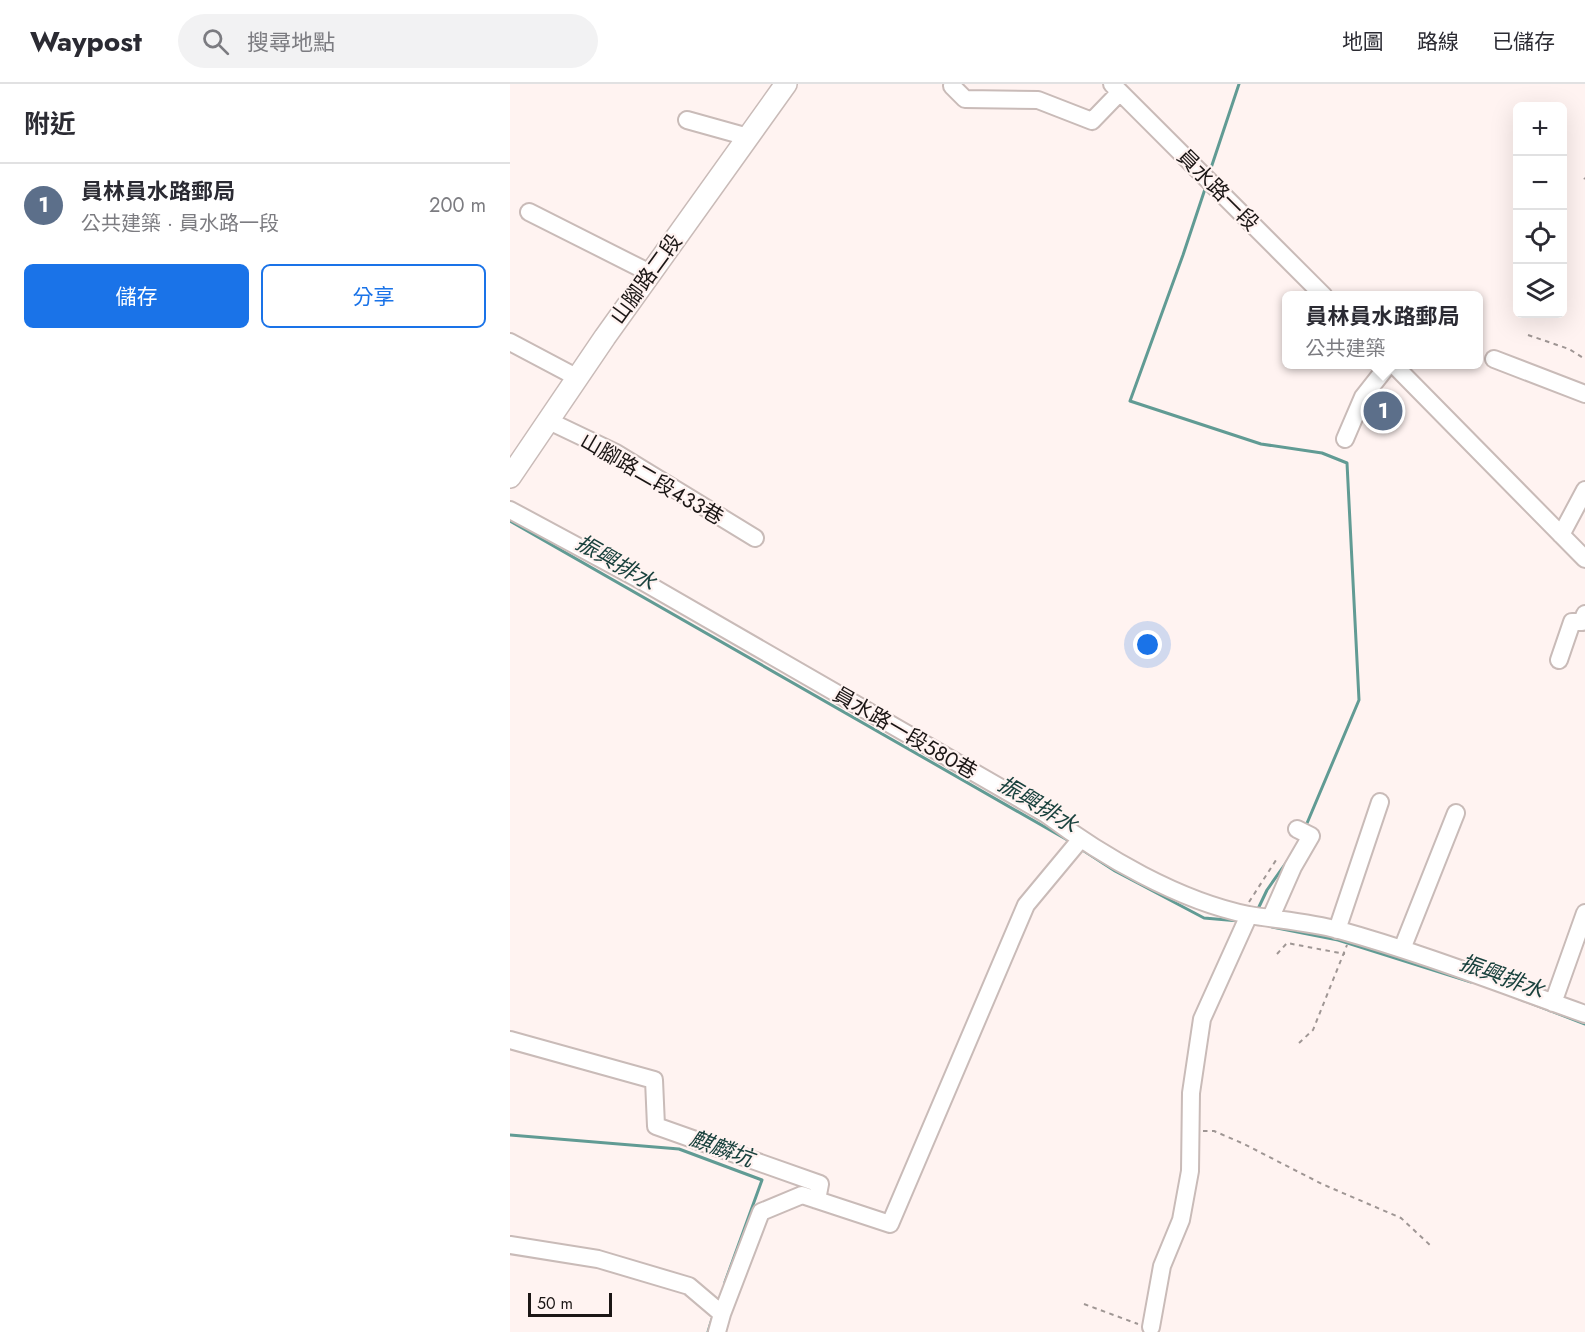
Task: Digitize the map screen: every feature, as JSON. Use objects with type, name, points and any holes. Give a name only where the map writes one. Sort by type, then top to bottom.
[{"type":"main road","name":"山腳路二段","points":[[510,477],[650,273],[786,84]]},
{"type":"street","points":[[952,86],[965,99],[1038,100],[1092,121],[1116,88]]},
{"type":"street","name":"員水路一段","points":[[1116,88],[1319,291]]},
{"type":"street","points":[[687,120],[748,137]]},
{"type":"street","points":[[529,212],[650,273]]},
{"type":"street","points":[[510,342],[578,378]]},
{"type":"street","points":[[1494,359],[1585,394]]},
{"type":"street","points":[[1345,439],[1363,397],[1387,369]]},
{"type":"street","points":[[1396,369],[1585,559]]},
{"type":"street","name":"山腳路二段433巷","points":[[549,422],[616,453],[755,538]]},
{"type":"street","points":[[1561,535],[1585,490]]},
{"type":"street","name":"員水路一段580巷","points":[[510,510],[642,581],[1046,814],[1080,840],[1176,891],[1246,914],[1337,930],[1402,949],[1585,1014]]},
{"type":"street","points":[[1559,660],[1572,622],[1582,622],[1585,614]]},
{"type":"street","points":[[1337,930],[1380,802]]},
{"type":"street","points":[[1402,949],[1456,813]]},
{"type":"street","points":[[1271,917],[1293,867],[1304,833]]},
{"type":"street","points":[[717,1332],[761,1212],[802,1195],[890,1224],[1026,905],[1080,840]]},
{"type":"street","points":[[1553,1003],[1585,913]]},
{"type":"street","points":[[1150,1327],[1162,1266],[1182,1220],[1190,1171],[1191,1093],[1202,1019],[1246,914]]},
{"type":"street","points":[[510,1040],[654,1080],[656,1126],[820,1184],[817,1200]]},
{"type":"street","points":[[510,1245],[598,1259],[688,1287],[722,1314]]},
{"type":"path","points":[[1528,335],[1569,349],[1585,359]]},
{"type":"path","points":[[1246,914],[1278,856]]},
{"type":"path","points":[[1277,954],[1287,943],[1345,954],[1313,1030],[1299,1043]]},
{"type":"path","points":[[1191,1130],[1214,1131],[1322,1184],[1401,1218],[1431,1246]]},
{"type":"path","points":[[1084,1304],[1150,1327]]},
{"type":"waterway","points":[[1209,174],[1239,84]]},
{"type":"waterway","points":[[1206,186],[1130,401],[1261,444],[1322,453],[1347,463],[1359,700],[1305,828]]},
{"type":"waterway","name":"振興排水","points":[[510,521],[1071,842]]},
{"type":"waterway","name":"振興排水","points":[[1081,849],[1115,871],[1204,918],[1239,921]]},
{"type":"waterway","points":[[1257,911],[1267,890],[1288,860]]},
{"type":"waterway","name":"振興排水","points":[[1272,927],[1338,940],[1471,982]]},
{"type":"waterway","name":"振興排水","points":[[1517,998],[1585,1024]]},
{"type":"waterway","name":"麒麟坑","points":[[510,1135],[679,1149],[762,1180],[725,1282]]},
{"type":"waterway","name":"麒麟坑","points":[[708,1332],[712,1319]]},
{"type":"place","name":"員林員水路郵局","points":[[1383,411]]}]
